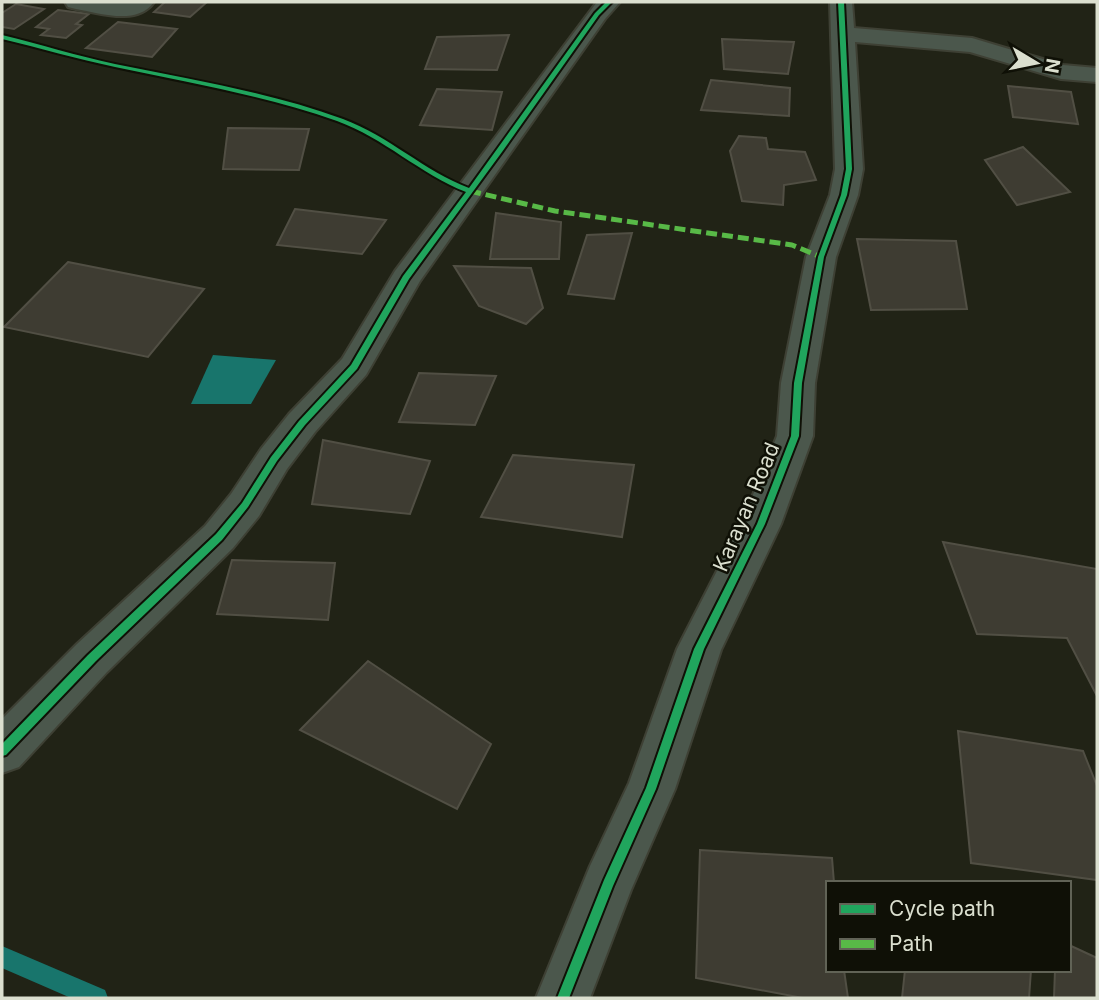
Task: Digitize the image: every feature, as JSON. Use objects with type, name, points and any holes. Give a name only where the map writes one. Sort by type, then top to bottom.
[{"type":"street","points":[[76,2],[126,10],[143,2]]},
{"type":"street","points":[[2,751],[111,639],[219,537],[246,505],[274,459],[302,423],[354,367],[406,278],[500,152],[597,14],[609,2]]},
{"type":"street","points":[[842,18],[972,45],[1061,72],[1097,75]]},
{"type":"street","name":"Karayan Road","points":[[562,998],[608,884],[651,789],[699,649],[761,524],[795,436],[798,383],[821,257],[844,195],[849,169],[842,18]]},
{"type":"water","points":[[213,355],[276,360],[251,404],[191,404]]},
{"type":"building","points":[[165,2],[207,2],[190,17],[154,12]]},
{"type":"building","points":[[16,4],[44,9],[14,29],[2,27],[2,13]]},
{"type":"building","points":[[58,10],[89,14],[76,24],[82,25],[66,38],[41,35],[49,29],[36,27]]},
{"type":"building","points":[[118,22],[177,29],[152,57],[86,48]]},
{"type":"building","points":[[509,35],[497,70],[425,69],[437,37]]},
{"type":"building","points":[[722,39],[794,42],[788,74],[724,69]]},
{"type":"building","points":[[711,80],[790,88],[789,116],[701,110]]},
{"type":"building","points":[[1008,86],[1071,92],[1078,124],[1013,117]]},
{"type":"building","points":[[437,89],[502,92],[492,130],[420,125]]},
{"type":"building","points":[[228,128],[309,129],[299,170],[223,169]]},
{"type":"building","points":[[739,136],[766,138],[768,149],[805,152],[816,180],[784,185],[783,205],[742,201],[730,151]]},
{"type":"building","points":[[1023,147],[1070,192],[1017,205],[985,160]]},
{"type":"building","points":[[295,209],[386,220],[362,254],[277,245]]},
{"type":"building","points":[[496,213],[561,222],[559,259],[490,259]]},
{"type":"building","points":[[632,233],[614,299],[568,294],[587,235]]},
{"type":"building","points":[[857,239],[956,241],[967,309],[871,310]]},
{"type":"building","points":[[68,262],[204,289],[148,357],[4,327]]},
{"type":"building","points":[[454,266],[531,268],[543,308],[526,324],[479,306]]},
{"type":"building","points":[[419,373],[496,376],[475,425],[399,422]]},
{"type":"building","points":[[323,440],[430,461],[410,514],[312,504]]},
{"type":"building","points":[[513,455],[634,465],[622,537],[481,517]]},
{"type":"building","points":[[943,542],[1097,569],[1097,696],[1067,638],[977,634]]},
{"type":"building","points":[[232,560],[335,563],[328,620],[217,614]]},
{"type":"building","points":[[368,661],[491,744],[457,809],[300,730]]},
{"type":"building","points":[[958,731],[1083,751],[1097,786],[1097,880],[971,863]]},
{"type":"building","points":[[700,850],[832,858],[834,881],[826,881],[826,972],[844,972],[848,998],[803,998],[696,978]]},
{"type":"building","points":[[1071,946],[1097,958],[1097,998],[1054,998],[1055,972],[1071,972]]},
{"type":"building","points":[[905,972],[1031,972],[1029,998],[902,998]]},
{"type":"waterway","points":[[2,957],[97,998]]},
{"type":"marked path","points":[[470,191],[555,211],[792,245],[821,257]]},
{"type":"cycle path","points":[[2,751],[92,658],[219,537],[245,505],[274,459],[302,423],[354,367],[406,278],[597,14],[609,2]]},
{"type":"cycle path","points":[[563,998],[608,884],[651,789],[699,649],[761,524],[795,436],[798,383],[821,257],[844,195],[849,169],[841,2]]},
{"type":"cycle path","points":[[2,37],[99,62],[237,90],[340,120],[374,136],[436,176],[470,191]]}]
